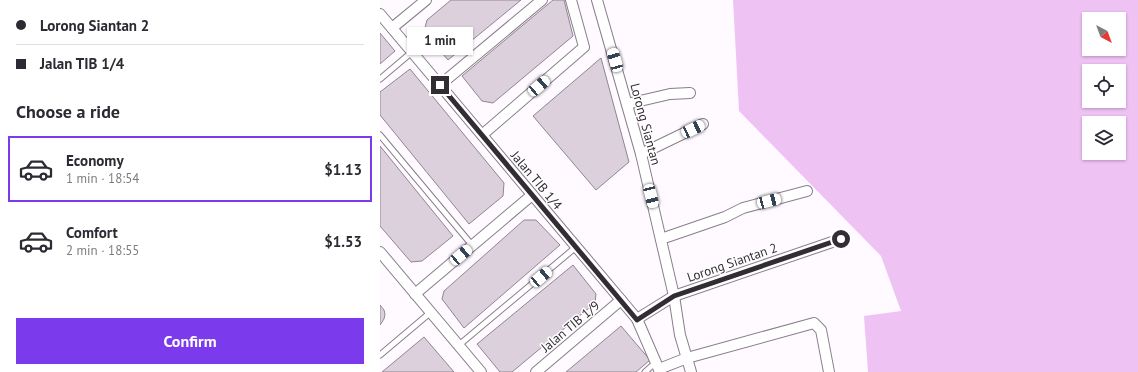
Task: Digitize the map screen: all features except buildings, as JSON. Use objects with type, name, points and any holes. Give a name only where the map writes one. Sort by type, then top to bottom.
[{"type":"street","points":[[392,28],[426,0]]},
{"type":"street","points":[[440,85],[542,0]]},
{"type":"street","points":[[482,135],[584,47],[571,0]]},
{"type":"street","name":"Lorong Siantan","points":[[599,1],[641,154],[674,296],[680,335],[691,372]]},
{"type":"street","name":"Jalan TIB 1/4","points":[[380,14],[637,320],[658,368]]},
{"type":"street","points":[[627,104],[670,94],[690,93]]},
{"type":"street","points":[[641,154],[703,124]]},
{"type":"street","points":[[661,239],[725,217],[743,208],[807,191]]},
{"type":"street","points":[[415,294],[532,195]]},
{"type":"street","name":"Lorong Siantan 2","points":[[637,320],[674,296],[841,239]]},
{"type":"street","points":[[380,252],[481,372]]},
{"type":"street","name":"Jalan TIB 1/9","points":[[536,372],[621,300]]},
{"type":"street","points":[[658,368],[687,358],[814,323],[821,330],[829,372]]},
{"type":"lane","points":[[380,80],[412,52]]},
{"type":"lane","points":[[380,136],[472,246]]},
{"type":"lane","points":[[459,345],[576,247]]},
{"type":"lane","points":[[380,355],[431,312]]},
{"type":"lane","points":[[645,372],[658,368]]},
{"type":"shaded area","points":[[733,0],[1138,0],[1138,372],[868,372],[864,316],[901,311],[881,256],[739,111]]},
{"type":"route","points":[[440,85],[637,320],[674,296],[841,239]]}]
